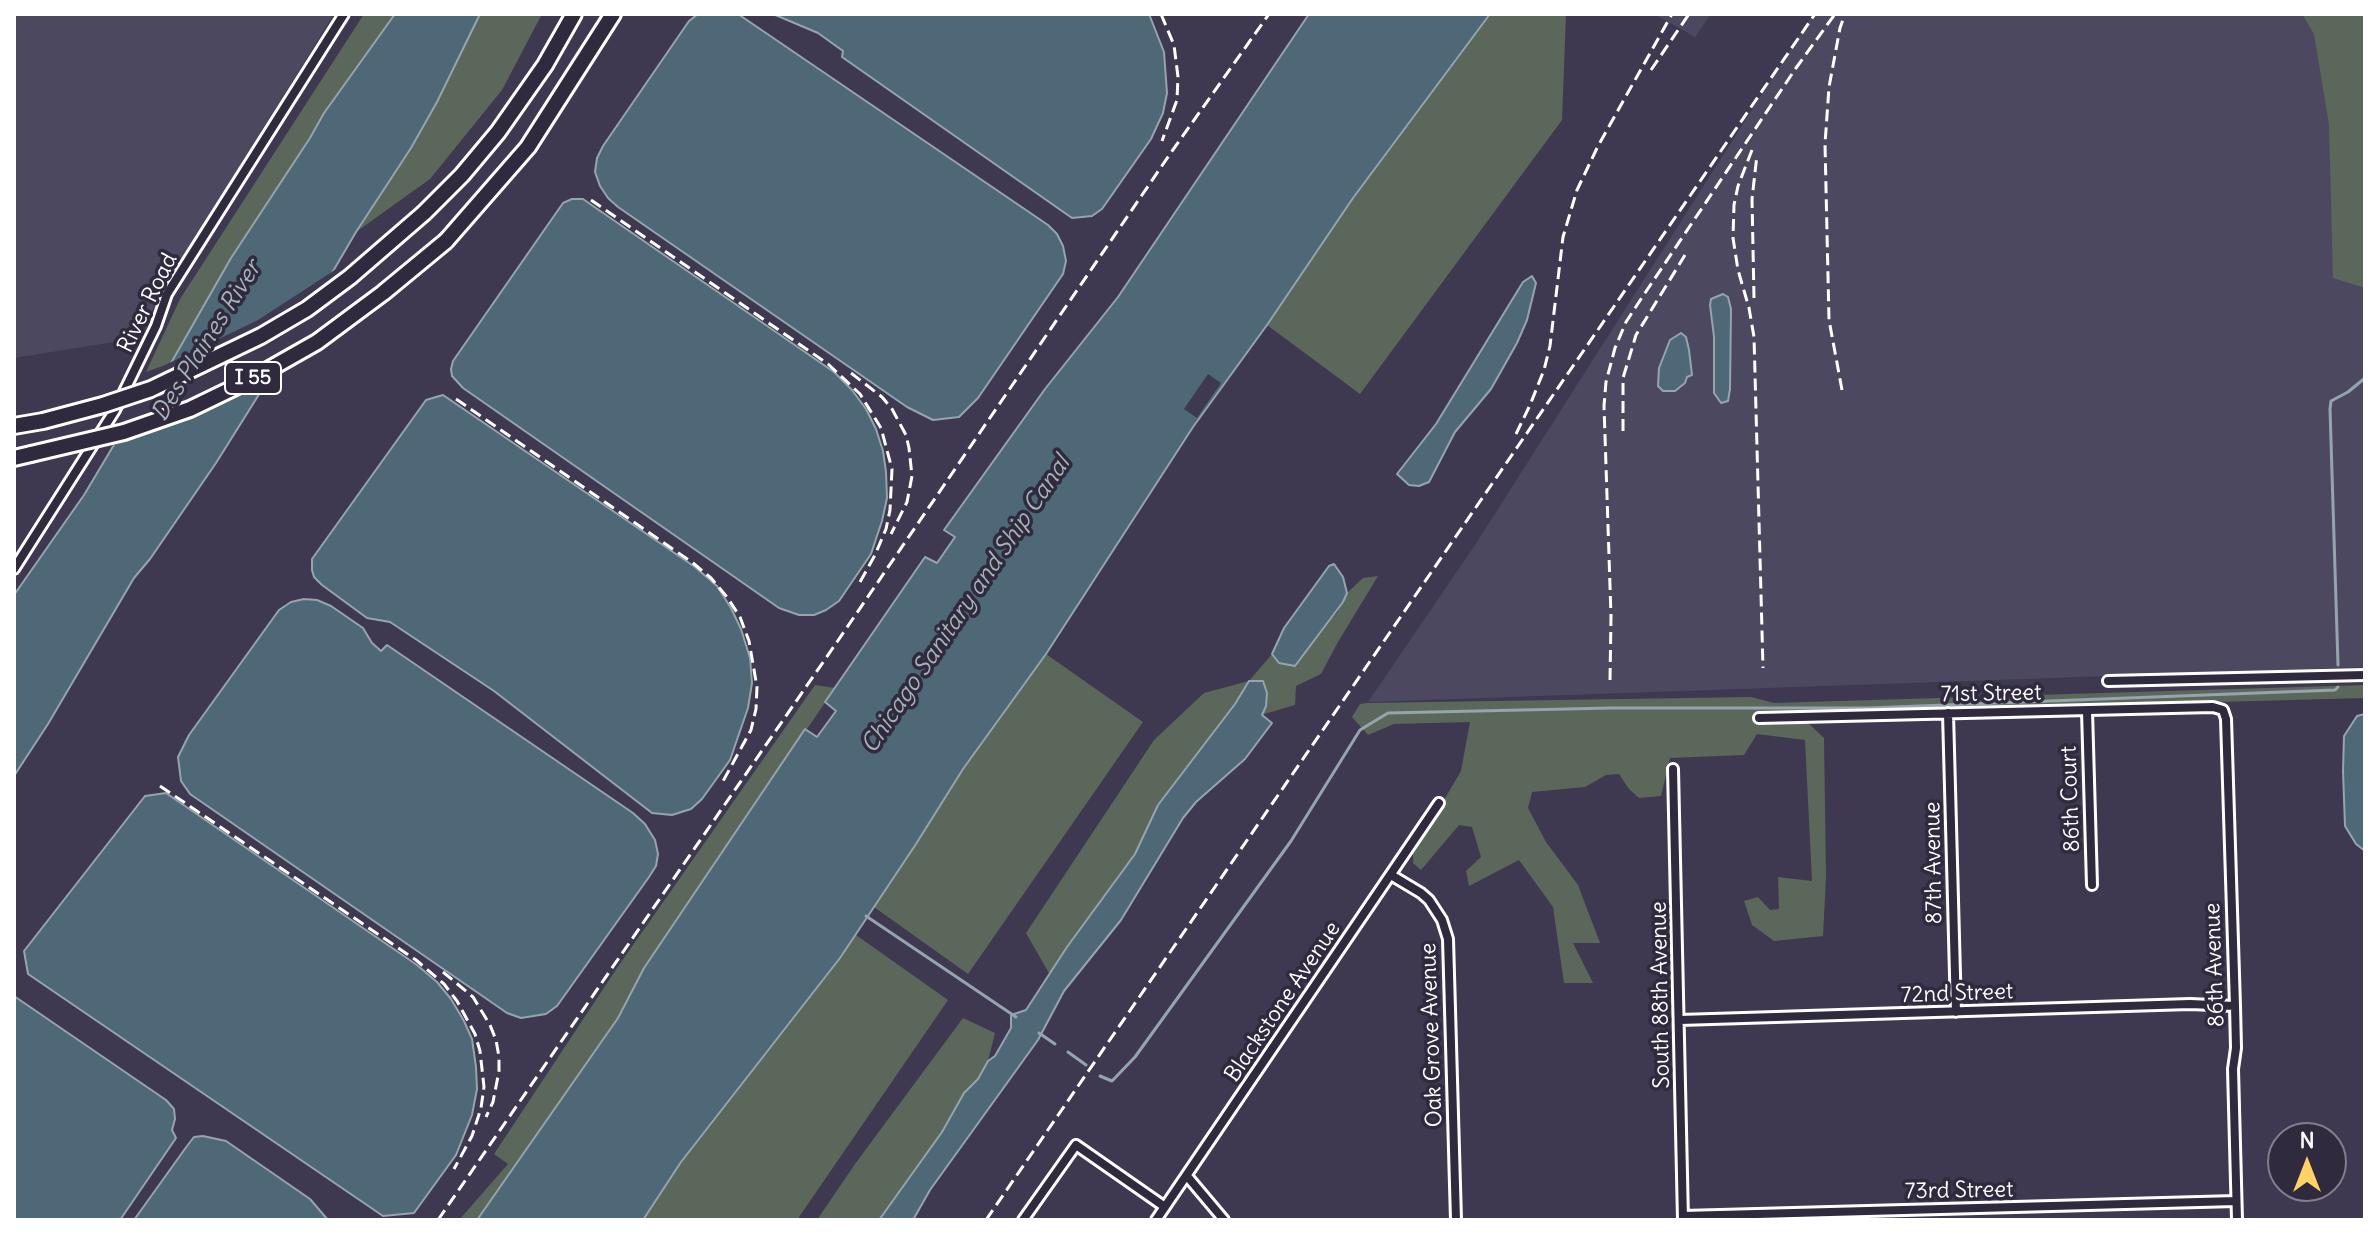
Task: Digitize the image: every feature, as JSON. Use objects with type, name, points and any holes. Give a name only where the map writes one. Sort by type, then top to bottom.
[{"type":"highway","name":"I 55","points":[[14,426],[103,405],[151,389],[261,336],[307,309],[424,213],[498,132],[545,65],[574,14]]},
{"type":"highway","name":"I 55","points":[[14,458],[124,432],[190,409],[317,342],[446,241],[528,147],[613,14]]},
{"type":"street","name":"River Road","points":[[14,569],[115,410],[156,326],[167,294],[344,14]]},
{"type":"street","points":[[2108,681],[2365,675]]},
{"type":"street","name":"71st Street","points":[[1759,718],[2213,707],[2223,710]]},
{"type":"street","name":"86th Avenue","points":[[2223,710],[2226,719],[2235,1006],[2233,1069],[2237,1220]]},
{"type":"street","name":"86th Court","points":[[2087,711],[2092,885]]},
{"type":"street","name":"87th Avenue","points":[[1948,713],[1956,1012]]},
{"type":"street","name":"South 88th Avenue","points":[[1673,769],[1683,1218]]},
{"type":"street","name":"Blackstone Avenue","points":[[1156,1220],[1439,803]]},
{"type":"street","name":"Oak Grove Avenue","points":[[1391,875],[1429,900],[1442,920],[1448,939],[1456,1220]]},
{"type":"street","name":"72nd Street","points":[[1680,1020],[2190,1004],[2235,1006]]},
{"type":"street","points":[[1023,1220],[1076,1145],[1165,1207]]},
{"type":"street","points":[[1187,1176],[1224,1220]]},
{"type":"street","name":"73rd Street","points":[[1683,1218],[2236,1201]]},
{"type":"shaded area","points":[[14,14],[334,14],[160,295],[139,338],[14,358]]},
{"type":"shaded area","points":[[1654,14],[1711,14],[1695,37]]},
{"type":"shaded area","points":[[1813,14],[2365,14],[2365,667],[1368,702],[1477,542]]},
{"type":"green space","points":[[364,14],[395,14],[324,113],[231,258],[171,363],[146,372],[180,299]]},
{"type":"green space","points":[[480,14],[542,14],[502,90],[430,179],[356,232],[411,148]]},
{"type":"green space","points":[[1490,14],[1566,14],[1562,120],[1360,394],[1267,325],[1353,198]]},
{"type":"green space","points":[[2302,14],[2365,14],[2365,288],[2333,278],[2329,125],[2314,34]]},
{"type":"green space","points":[[1378,576],[1321,674],[1296,686],[1295,705],[1261,715],[1248,681],[1272,654],[1279,663],[1295,666],[1326,623],[1337,613],[1347,593],[1363,578]]},
{"type":"green space","points":[[1046,654],[1143,722],[968,974],[874,907],[963,769]]},
{"type":"green space","points":[[1248,681],[1235,704],[1158,805],[1135,854],[1050,975],[1026,933],[1154,740],[1204,693]]},
{"type":"green space","points":[[815,685],[835,688],[644,968],[618,1018],[477,1220],[459,1220],[508,1164],[494,1154],[617,968]]},
{"type":"green space","points":[[2365,685],[2365,698],[1813,713],[1806,721],[1824,738],[1826,877],[1823,936],[1774,941],[1752,925],[1744,901],[1758,897],[1770,910],[1779,909],[1778,877],[1812,881],[1805,740],[1757,734],[1744,755],[1670,758],[1661,796],[1639,798],[1619,774],[1606,775],[1585,787],[1532,792],[1528,808],[1546,842],[1578,885],[1600,943],[1573,943],[1593,983],[1564,983],[1553,907],[1519,860],[1469,886],[1466,871],[1481,857],[1472,827],[1459,825],[1421,870],[1413,863],[1413,853],[1461,771],[1470,722],[1394,724],[1368,735],[1352,717],[1360,704],[1367,703],[1751,697],[1774,703]]},
{"type":"green space","points":[[856,935],[948,1000],[797,1220],[643,1220],[681,1162]]},
{"type":"green space","points":[[963,1018],[995,1033],[988,1061],[879,1220],[817,1220],[855,1164]]},
{"type":"water","name":"Des Plaines River","points":[[395,14],[480,14],[411,148],[356,232],[216,463],[134,578],[14,776],[14,595],[171,363],[231,258],[324,113]]},
{"type":"water","points":[[698,14],[738,14],[1057,234],[1066,261],[1063,274],[978,398],[959,417],[933,420],[907,407],[618,207],[600,186],[595,172],[603,146],[689,21]]},
{"type":"water","points":[[773,14],[1149,14],[1164,52],[1167,93],[1163,113],[1151,139],[1102,209],[1092,216],[1072,218],[842,57],[843,51],[818,33]]},
{"type":"water","name":"Chicago Sanitary and Ship Canal","points":[[1309,14],[1490,14],[1353,198],[1193,427],[1046,654],[963,769],[840,958],[681,1162],[643,1220],[477,1220],[618,1018],[644,968],[805,729],[817,737],[836,711],[825,702],[925,557],[937,563],[955,537],[944,530],[1045,389],[1118,297]]},
{"type":"water","points":[[583,199],[834,372],[866,409],[883,451],[887,498],[871,554],[839,601],[826,610],[814,615],[799,615],[779,608],[463,388],[452,376],[453,361],[563,203]]},
{"type":"water","points":[[1532,276],[1536,283],[1527,320],[1491,389],[1455,432],[1429,482],[1419,486],[1409,485],[1397,474],[1436,424],[1523,282]]},
{"type":"water","points":[[1723,294],[1728,297],[1731,309],[1730,389],[1728,401],[1721,403],[1714,393],[1714,337],[1710,305],[1711,299]]},
{"type":"water","points":[[1681,333],[1686,337],[1692,375],[1675,391],[1663,391],[1658,386],[1659,368],[1670,340]]},
{"type":"water","points":[[443,395],[695,567],[717,586],[731,608],[750,658],[752,683],[748,708],[730,760],[691,809],[672,815],[652,813],[494,691],[390,622],[367,618],[314,577],[312,559],[426,400]]},
{"type":"water","points":[[1334,564],[1343,577],[1347,593],[1343,602],[1295,666],[1279,663],[1272,654],[1284,628],[1329,566]]},
{"type":"water","points":[[304,599],[331,606],[363,628],[381,651],[387,645],[633,813],[655,840],[658,854],[656,866],[557,1006],[546,1014],[521,1018],[507,1013],[190,794],[181,781],[178,757],[189,735],[279,610],[291,602]]},
{"type":"water","points":[[1249,681],[1263,681],[1267,693],[1262,715],[1272,723],[1245,759],[1196,802],[1183,818],[1121,920],[1064,991],[1038,1040],[930,1190],[913,1220],[879,1220],[942,1132],[964,1093],[995,1056],[1011,1028],[1011,1015],[1026,1010],[1067,947],[1135,854],[1158,805]]},
{"type":"water","points":[[2365,714],[2365,851],[2356,844],[2345,826],[2343,771],[2344,736],[2357,716]]},
{"type":"water","points":[[166,793],[417,965],[437,982],[464,1021],[472,1039],[476,1067],[477,1089],[472,1115],[456,1155],[414,1213],[383,1216],[28,974],[24,951],[145,796]]},
{"type":"water","points":[[14,996],[166,1100],[174,1109],[172,1130],[176,1138],[120,1220],[14,1220]]},
{"type":"water","points":[[194,1137],[226,1141],[310,1199],[328,1220],[134,1220]]},
{"type":"pier","points":[[341,266],[274,378],[177,424],[108,447],[165,365],[258,320]]},
{"type":"pier","points":[[1208,374],[1221,383],[1197,418],[1184,409]]},
{"type":"waterway","points":[[2338,665],[2330,409],[2331,401],[2365,378]]},
{"type":"waterway","points":[[1100,1076],[1112,1081],[1135,1057],[1291,841],[1360,730],[1388,713],[1611,708],[1868,708],[2335,690],[2338,687]]},
{"type":"waterway","points":[[866,916],[1016,1017]]},
{"type":"waterway","points":[[1039,1033],[1055,1044]]},
{"type":"waterway","points":[[1068,1052],[1086,1065]]},
{"type":"railway","points":[[1161,14],[1174,45],[1178,77],[1177,100],[1162,141]]},
{"type":"railway","points":[[438,1220],[1269,14]]},
{"type":"railway","points":[[1516,434],[1544,370],[1550,346],[1563,237],[1577,190],[1598,146],[1672,14]]},
{"type":"railway","points":[[1651,70],[1689,14]]},
{"type":"railway","points":[[986,1220],[1815,14]]},
{"type":"railway","points":[[1610,680],[1611,616],[1604,406],[1606,382],[1615,348],[1626,322],[1641,299],[1835,14]]},
{"type":"railway","points":[[1842,390],[1829,320],[1825,144],[1829,87],[1845,14]]},
{"type":"railway","points":[[1752,150],[1738,186],[1733,238],[1754,337],[1763,668]]},
{"type":"railway","points":[[1754,298],[1752,199],[1757,155]]},
{"type":"railway","points":[[591,200],[828,364],[860,394],[881,428],[892,469],[886,529],[860,582]]},
{"type":"railway","points":[[1623,431],[1623,378],[1636,335],[1685,255]]},
{"type":"railway","points":[[851,373],[882,397],[906,435],[912,476],[907,502],[891,534]]},
{"type":"railway","points":[[456,399],[693,563],[727,597],[740,617],[749,641],[757,687],[751,730],[722,783]]},
{"type":"railway","points":[[160,786],[416,960],[444,984],[475,1034],[484,1087],[472,1136],[454,1169]]},
{"type":"railway","points":[[443,972],[473,997],[496,1040],[499,1071],[493,1102],[486,1117]]}]
